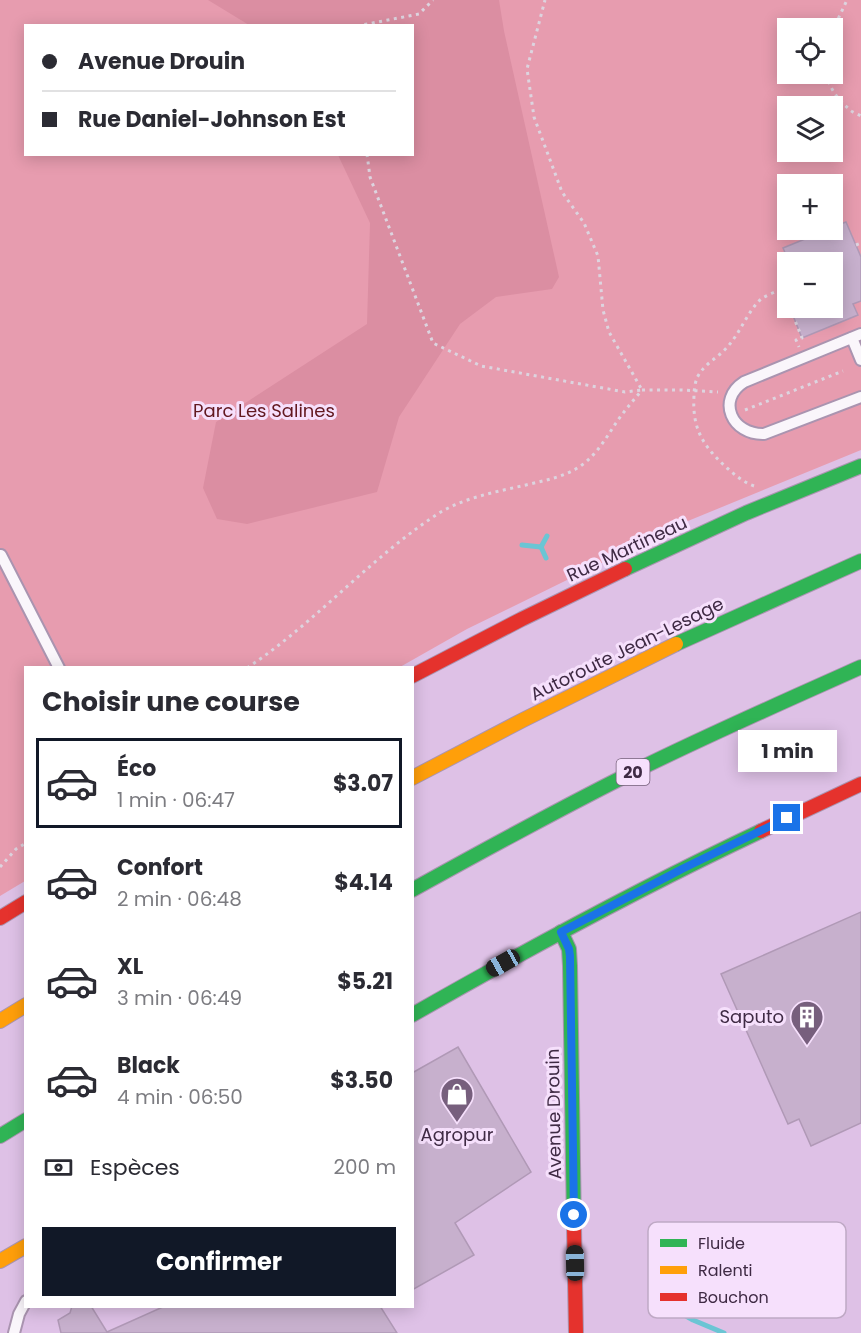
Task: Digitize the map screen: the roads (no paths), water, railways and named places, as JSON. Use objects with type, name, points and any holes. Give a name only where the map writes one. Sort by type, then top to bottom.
[{"type":"main road","name":"Rue Martineau","points":[[414,675],[640,562],[715,527],[861,466]]},
{"type":"main road","name":"Autoroute Jean-Lesage","points":[[414,777],[626,668],[861,561]]},
{"type":"main road","name":"20","points":[[414,889],[628,775],[861,667]]},
{"type":"main road","points":[[414,1014],[561,932],[741,840],[861,784]]},
{"type":"main road","points":[[0,918],[24,904]]},
{"type":"main road","name":"Avenue Drouin","points":[[561,932],[569,949],[570,966],[576,1333]]},
{"type":"main road","points":[[0,1021],[24,1006]]},
{"type":"main road","points":[[0,1136],[24,1121]]},
{"type":"main road","points":[[0,1261],[24,1251]]},
{"type":"lane","points":[[861,360],[856,336],[744,382],[731,395],[730,408],[739,427],[751,433],[764,434],[861,397]]},
{"type":"lane","points":[[1,555],[58,666]]},
{"type":"lane","points":[[14,1333],[24,1304]]},
{"type":"waterway","points":[[522,545],[541,547],[547,536]]},
{"type":"waterway","points":[[541,547],[546,558]]},
{"type":"waterway","points":[[690,1318],[724,1333]]},
{"type":"place","name":"Saputo","points":[[807,1046]]},
{"type":"place","name":"Agropur","points":[[457,1123]]},
{"type":"park label","name":"Parc Les Salines","points":[[264,411]]}]
